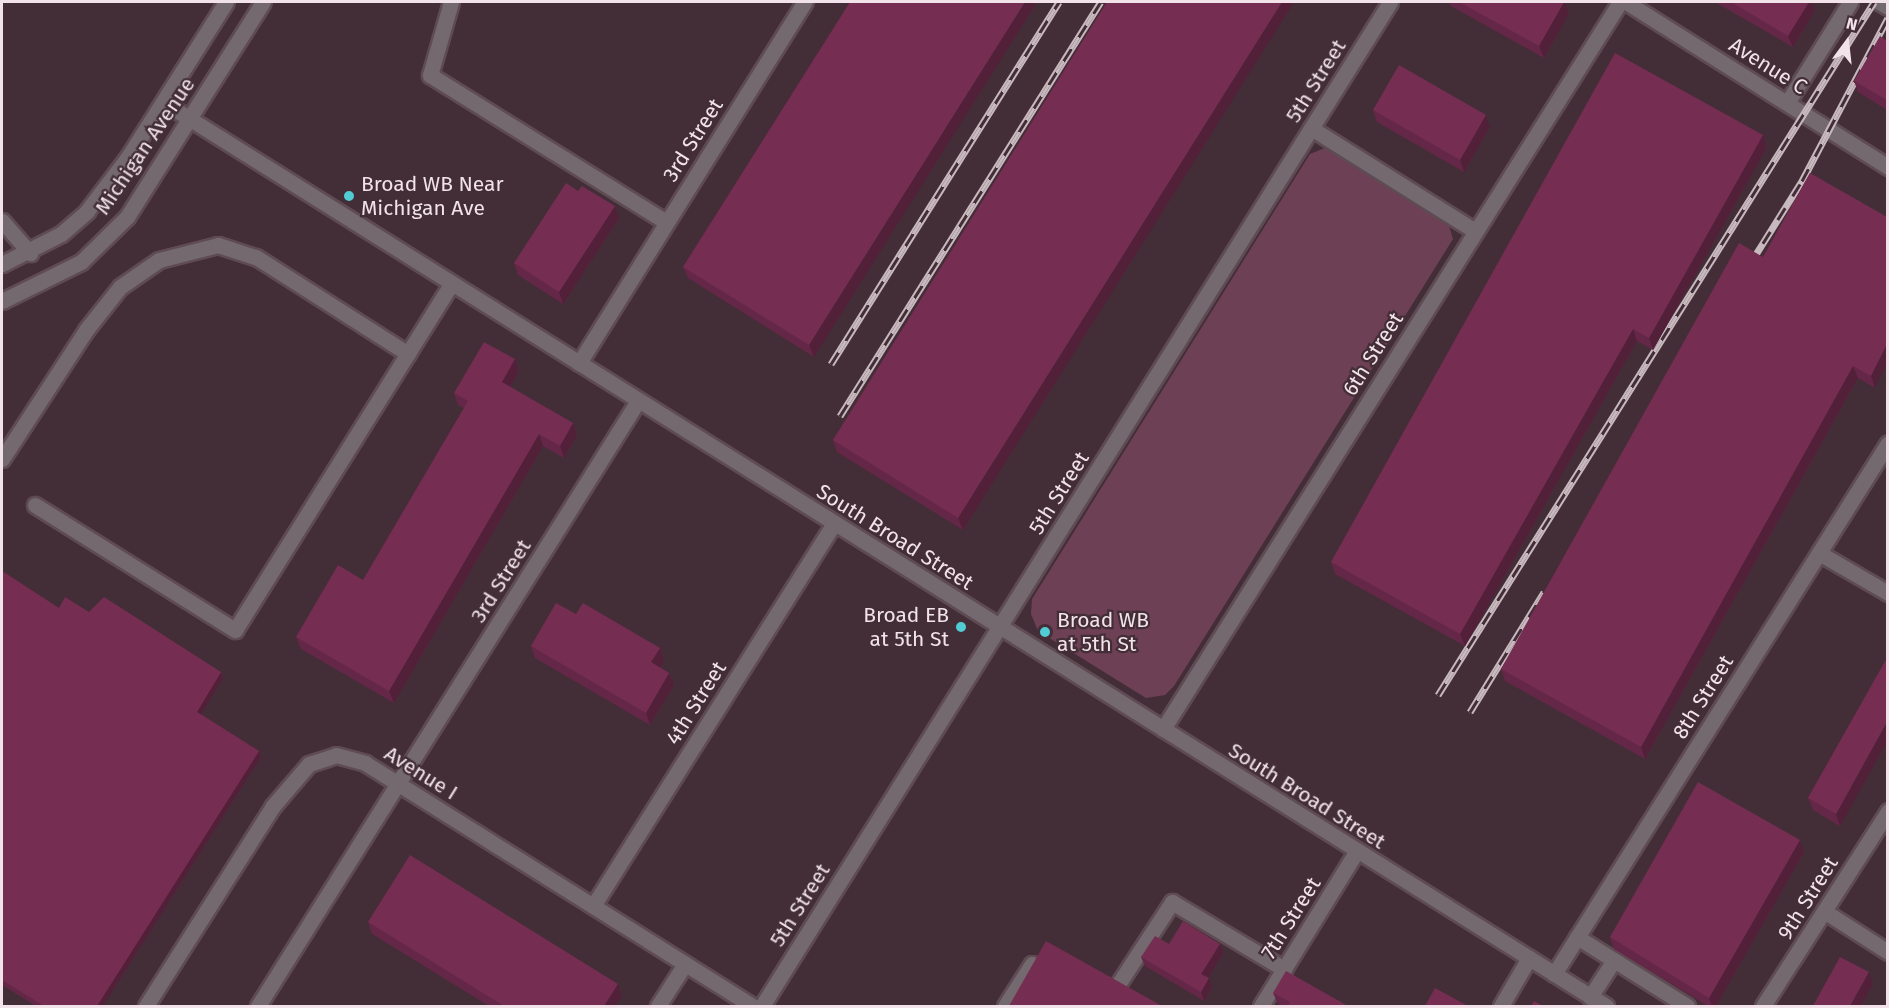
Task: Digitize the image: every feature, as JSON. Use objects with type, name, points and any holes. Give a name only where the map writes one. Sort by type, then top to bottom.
[{"type":"street","name":"Michigan Avenue","points":[[2,264],[30,253],[87,212],[164,102],[226,2]]},
{"type":"street","name":"Michigan Avenue","points":[[2,301],[64,272],[106,240],[191,117],[262,2]]},
{"type":"street","points":[[451,2],[429,75],[666,222]]},
{"type":"street","name":"3rd Street","points":[[579,363],[805,2]]},
{"type":"street","name":"5th Street","points":[[762,1006],[1390,2]]},
{"type":"street","name":"6th Street","points":[[1162,729],[1620,2]]},
{"type":"street","points":[[1786,103],[1850,2]]},
{"type":"street","points":[[1879,2],[1887,7]]},
{"type":"street","name":"Avenue C","points":[[1634,4],[1887,167]]},
{"type":"street","name":"South Broad Street","points":[[164,102],[1356,852],[1606,1006]]},
{"type":"street","points":[[1311,128],[1475,231]]},
{"type":"street","points":[[2,221],[30,253]]},
{"type":"street","points":[[2,459],[120,287],[159,260],[218,245],[256,257],[408,354]]},
{"type":"street","points":[[35,505],[235,630],[452,282]]},
{"type":"street","name":"3rd Street","points":[[258,1006],[638,401]]},
{"type":"street","name":"8th Street","points":[[1554,974],[1887,443]]},
{"type":"street","name":"4th Street","points":[[593,906],[834,523]]},
{"type":"street","points":[[1819,553],[1887,593]]},
{"type":"street","name":"Avenue I","points":[[146,1006],[273,806],[309,765],[321,757],[348,756],[399,784],[752,1006]]},
{"type":"street","name":"9th Street","points":[[1763,1006],[1887,811]]},
{"type":"street","name":"7th Street","points":[[1261,1006],[1356,852]]},
{"type":"street","points":[[1119,983],[1172,902],[1284,969]]},
{"type":"street","points":[[1824,911],[1887,952]]},
{"type":"street","points":[[1577,937],[1687,1006]]},
{"type":"street","points":[[1501,1006],[1528,958]]},
{"type":"street","points":[[1590,997],[1614,960]]},
{"type":"street","points":[[658,1006],[685,964]]},
{"type":"street","points":[[1005,1006],[1032,964]]},
{"type":"shaded area","points":[[1325,148],[1449,226],[1453,239],[1174,686],[1165,695],[1146,698],[1038,631],[1031,614],[1032,599],[1310,154]]},
{"type":"building","points":[[850,2],[1025,2],[809,345],[683,267]]},
{"type":"building","points":[[1107,2],[1282,2],[958,518],[833,440]]},
{"type":"building","points":[[1459,2],[1564,2],[1539,46]]},
{"type":"building","points":[[1731,2],[1809,2],[1788,36]]},
{"type":"building","points":[[1880,36],[1887,41],[1887,100],[1854,81]]},
{"type":"building","points":[[1615,53],[1763,135],[1649,338],[1633,329],[1460,634],[1331,562]]},
{"type":"building","points":[[1399,65],[1486,115],[1460,160],[1373,110]]},
{"type":"building","points":[[1810,173],[1887,217],[1887,344],[1871,376],[1853,366],[1641,747],[1501,669],[1739,243],[1763,257]]},
{"type":"building","points":[[566,183],[578,191],[582,186],[615,206],[559,292],[514,263]]},
{"type":"building","points":[[484,342],[515,359],[502,382],[573,423],[560,446],[539,434],[389,691],[296,637],[338,565],[363,580],[468,401],[454,393]]},
{"type":"building","points":[[2,571],[59,608],[65,597],[89,612],[104,597],[221,672],[197,712],[259,751],[97,1006],[44,1006],[2,980]]},
{"type":"building","points":[[556,603],[576,614],[583,603],[660,648],[651,662],[669,673],[646,713],[531,646]]},
{"type":"building","points":[[1887,658],[1887,722],[1836,814],[1808,798]]},
{"type":"building","points":[[1698,782],[1800,840],[1709,998],[1610,937]]},
{"type":"building","points":[[410,855],[618,984],[604,1006],[504,1006],[368,922]]},
{"type":"building","points":[[1183,921],[1220,944],[1201,974],[1209,978],[1201,992],[1141,957],[1155,936],[1169,944]]},
{"type":"building","points":[[1046,941],[1162,1006],[1009,1006]]},
{"type":"building","points":[[1840,957],[1869,972],[1850,1006],[1813,1006]]},
{"type":"building","points":[[1286,971],[1348,1006],[1287,1006],[1290,1002],[1273,993]]},
{"type":"building","points":[[1435,988],[1468,1006],[1425,1006]]},
{"type":"building","points":[[1534,1001],[1543,1006],[1531,1006]]},
{"type":"railway","points":[[831,364],[1059,2]]},
{"type":"railway","points":[[840,416],[1101,2]]},
{"type":"railway","points":[[1438,695],[1874,2]]},
{"type":"railway","points":[[1748,267],[1802,181],[1888,18]]},
{"type":"railway","points":[[1470,712],[1544,592]]},
{"type":"place","name":"Broad WB Near Michigan Ave","points":[[349,196]]},
{"type":"place","name":"Broad EB at 5th St","points":[[961,627]]},
{"type":"place","name":"Broad WB at 5th St","points":[[1045,632]]}]
